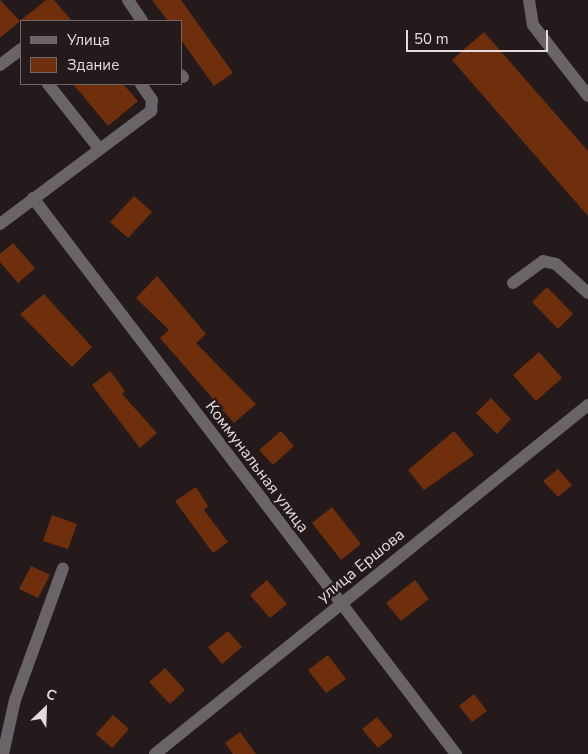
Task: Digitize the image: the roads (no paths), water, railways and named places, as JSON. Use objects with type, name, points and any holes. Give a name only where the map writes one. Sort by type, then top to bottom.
[{"type":"street","points":[[128,0],[141,20]]},
{"type":"street","points":[[529,0],[533,25],[588,96]]},
{"type":"street","points":[[0,65],[20,50]]},
{"type":"street","points":[[49,85],[98,148]]},
{"type":"street","points":[[0,224],[98,148],[151,111],[152,100],[142,85]]},
{"type":"street","name":"Коммунальная улица","points":[[33,198],[456,754]]},
{"type":"street","points":[[513,283],[543,261],[556,264],[588,293]]},
{"type":"street","name":"улица Ершова","points":[[155,754],[588,404]]},
{"type":"street","points":[[3,754],[16,700],[63,568]]},
{"type":"street","points":[[0,749],[3,754]]}]
